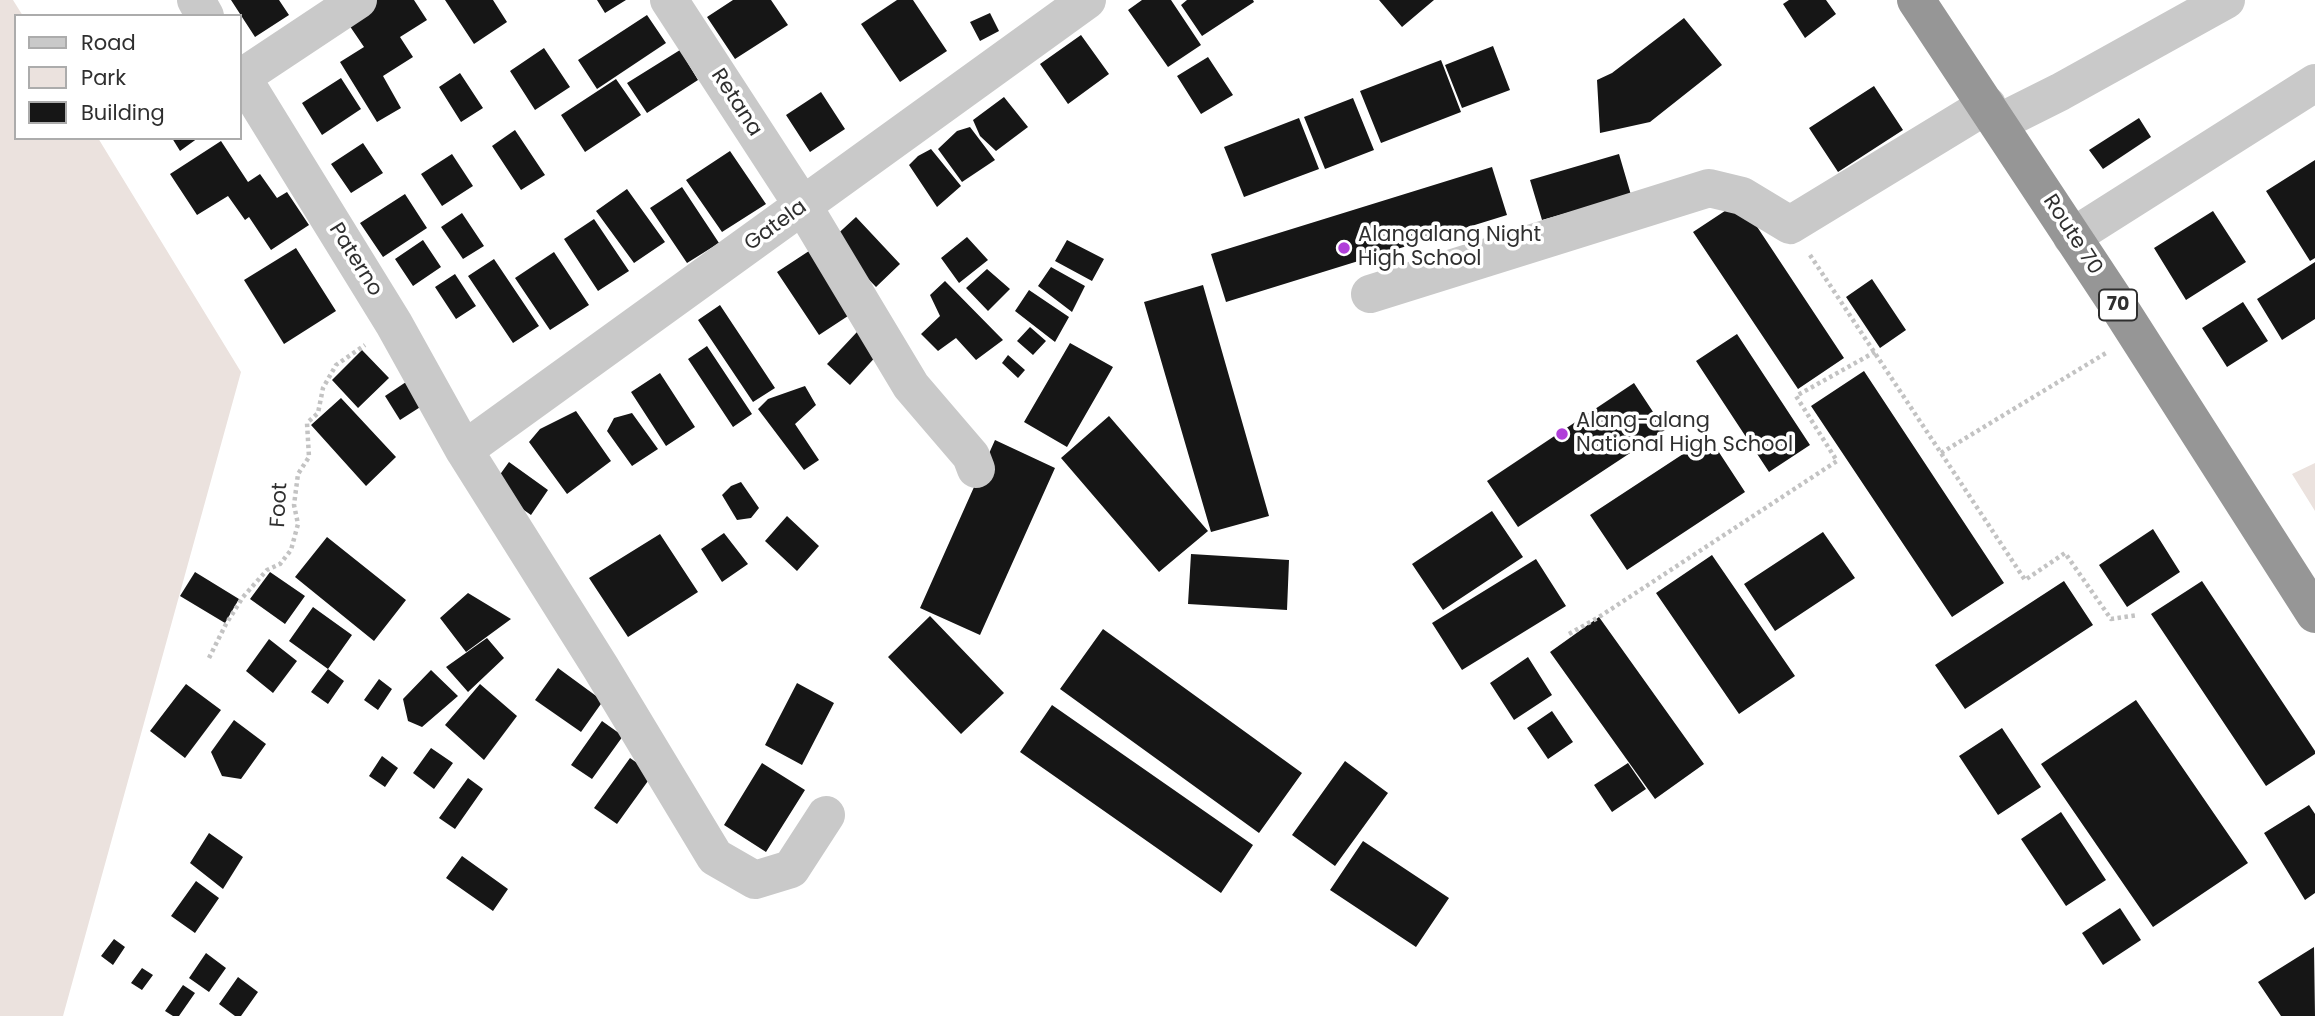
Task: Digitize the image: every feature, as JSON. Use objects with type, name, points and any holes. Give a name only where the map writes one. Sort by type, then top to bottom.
[{"type":"highway","name":"Route 70","points":[[1916,0],[2137,335],[2315,614]]},
{"type":"street","points":[[242,74],[358,0]]},
{"type":"street","name":"Retana","points":[[669,0],[803,206],[911,386],[971,456],[976,470]]},
{"type":"street","name":"Gatela","points":[[464,450],[1087,0]]},
{"type":"street","points":[[1370,294],[1709,188],[1742,196],[1790,225],[1992,114],[2060,92],[2226,0]]},
{"type":"street","name":"Paterno","points":[[242,77],[394,324],[464,450],[601,668],[715,857],[755,880],[791,869],[826,815]]},
{"type":"street","points":[[2072,237],[2315,83]]},
{"type":"path","points":[[1790,225],[2025,580],[2065,553],[2111,619],[2138,615]]},
{"type":"path","name":"Foot","points":[[209,658],[243,597],[267,570],[280,564],[291,550],[298,524],[294,505],[298,474],[309,457],[307,423],[318,413],[324,388],[336,365],[394,324]]},
{"type":"path","points":[[1941,453],[2137,335]]},
{"type":"path","points":[[1569,634],[1837,461],[1796,396],[1875,352]]},
{"type":"green space","points":[[0,0],[13,0],[22,14],[14,14],[14,140],[99,140],[241,372],[63,1016],[0,1016]]},
{"type":"green space","points":[[2315,463],[2315,511],[2292,474]]},
{"type":"building","points":[[231,0],[279,0],[289,15],[255,37]]},
{"type":"building","points":[[373,0],[414,0],[427,20],[400,37],[413,57],[383,76],[401,108],[377,122],[340,62],[364,47],[345,19]]},
{"type":"building","points":[[445,0],[493,0],[507,22],[474,44]]},
{"type":"building","points":[[597,0],[626,0],[605,13]]},
{"type":"building","points":[[733,0],[771,0],[788,25],[735,59],[707,17]]},
{"type":"building","points":[[897,0],[913,0],[947,51],[900,82],[861,24]]},
{"type":"building","points":[[1142,0],[1171,0],[1201,45],[1168,67],[1128,10]]},
{"type":"building","points":[[1187,0],[1254,2],[1202,36],[1181,5]]},
{"type":"building","points":[[1379,0],[1434,0],[1402,27]]},
{"type":"building","points":[[1789,0],[1826,0],[1836,14],[1805,38],[1783,4]]},
{"type":"building","points":[[990,13],[999,31],[980,41],[970,22]]},
{"type":"building","points":[[647,15],[666,43],[597,89],[578,60]]},
{"type":"building","points":[[1684,18],[1722,65],[1650,122],[1600,133],[1597,80],[1612,73]]},
{"type":"building","points":[[1081,35],[1109,74],[1068,104],[1040,64]]},
{"type":"building","points":[[1493,46],[1510,90],[1462,108],[1445,65]]},
{"type":"building","points":[[544,48],[570,87],[535,110],[510,71]]},
{"type":"building","points":[[680,50],[698,80],[647,113],[627,83]]},
{"type":"building","points":[[1208,57],[1233,95],[1201,114],[1177,76]]},
{"type":"building","points":[[1441,60],[1461,112],[1381,143],[1360,91]]},
{"type":"building","points":[[460,73],[483,108],[461,122],[439,87]]},
{"type":"building","points":[[341,78],[361,109],[322,135],[302,103]]},
{"type":"building","points":[[616,79],[641,115],[585,152],[561,115]]},
{"type":"building","points":[[1874,86],[1903,130],[1838,172],[1809,128]]},
{"type":"building","points":[[821,92],[845,129],[810,152],[786,115]]},
{"type":"building","points":[[1004,97],[1028,127],[996,151],[980,136],[973,120]]},
{"type":"building","points":[[1353,98],[1374,150],[1325,169],[1304,117]]},
{"type":"building","points":[[1299,118],[1319,169],[1244,197],[1224,147]]},
{"type":"building","points":[[2139,118],[2151,137],[2103,169],[2089,150]]},
{"type":"building","points":[[970,127],[995,160],[962,182],[938,149],[957,131]]},
{"type":"building","points":[[515,130],[545,175],[521,190],[492,146]]},
{"type":"building","points":[[173,140],[195,140],[180,151]]},
{"type":"building","points":[[221,141],[248,182],[260,174],[277,198],[287,192],[309,225],[271,250],[249,217],[245,220],[228,196],[197,215],[170,174]]},
{"type":"building","points":[[363,143],[383,173],[351,193],[331,164]]},
{"type":"building","points":[[931,149],[961,186],[937,207],[909,165]]},
{"type":"building","points":[[730,151],[766,204],[722,232],[686,180]]},
{"type":"building","points":[[452,154],[473,186],[442,206],[421,174]]},
{"type":"building","points":[[1619,154],[1631,195],[1542,220],[1530,180]]},
{"type":"building","points":[[2315,160],[2315,258],[2310,261],[2266,191]]},
{"type":"building","points":[[1492,167],[1507,215],[1226,302],[1211,254]]},
{"type":"building","points":[[682,187],[719,243],[687,263],[650,208]]},
{"type":"building","points":[[627,189],[665,242],[634,263],[596,211]]},
{"type":"building","points":[[405,194],[427,228],[383,257],[360,223]]},
{"type":"building","points":[[1740,201],[1844,358],[1798,389],[1693,232]]},
{"type":"building","points":[[2213,211],[2246,262],[2186,300],[2154,248]]},
{"type":"building","points":[[462,213],[484,246],[463,259],[441,227]]},
{"type":"building","points":[[856,217],[900,264],[876,287],[831,240]]},
{"type":"building","points":[[594,219],[629,271],[598,291],[564,239]]},
{"type":"building","points":[[967,237],[988,260],[959,283],[941,258]]},
{"type":"building","points":[[423,240],[441,267],[413,286],[395,259]]},
{"type":"building","points":[[1067,240],[1104,259],[1092,281],[1055,261]]},
{"type":"building","points":[[296,248],[336,311],[284,344],[244,280]]},
{"type":"building","points":[[809,251],[851,314],[819,335],[777,272]]},
{"type":"building","points":[[554,252],[589,305],[550,330],[515,278]]},
{"type":"building","points":[[494,259],[539,326],[513,343],[468,276]]},
{"type":"building","points":[[2315,262],[2315,319],[2282,340],[2257,299]]},
{"type":"building","points":[[1051,267],[1085,286],[1072,312],[1038,286]]},
{"type":"building","points":[[987,269],[1010,289],[988,311],[966,288]]},
{"type":"building","points":[[455,274],[476,306],[456,319],[435,287]]},
{"type":"building","points":[[1872,279],[1906,330],[1880,348],[1846,297]]},
{"type":"building","points":[[945,281],[1003,340],[976,360],[956,338],[938,351],[921,334],[940,316],[930,295]]},
{"type":"building","points":[[1203,285],[1269,516],[1211,532],[1144,302]]},
{"type":"building","points":[[1029,290],[1069,317],[1055,342],[1015,311]]},
{"type":"building","points":[[2243,302],[2268,341],[2227,367],[2202,328]]},
{"type":"building","points":[[720,305],[775,388],[753,402],[698,320]]},
{"type":"building","points":[[1030,327],[1046,341],[1033,355],[1017,341]]},
{"type":"building","points":[[857,332],[879,353],[850,385],[827,364]]},
{"type":"building","points":[[1737,334],[1810,445],[1769,472],[1696,361]]},
{"type":"building","points":[[1070,343],[1113,367],[1067,447],[1024,422]]},
{"type":"building","points":[[707,346],[752,414],[733,427],[688,359]]},
{"type":"building","points":[[362,350],[389,378],[358,408],[332,380]]},
{"type":"building","points":[[1008,355],[1025,370],[1018,378],[1002,363]]},
{"type":"building","points":[[1864,371],[2004,583],[1952,617],[1811,406]]},
{"type":"building","points":[[660,373],[695,427],[666,446],[631,392]]},
{"type":"building","points":[[409,380],[425,404],[400,420],[385,396]]},
{"type":"building","points":[[1634,383],[1665,430],[1518,527],[1487,481]]},
{"type":"building","points":[[805,386],[816,405],[795,424],[819,460],[804,470],[758,409],[768,399]]},
{"type":"building","points":[[341,398],[396,457],[366,486],[311,425]]},
{"type":"building","points":[[576,411],[611,461],[567,494],[529,442],[540,429]]},
{"type":"building","points":[[632,413],[658,449],[632,466],[607,431],[614,418]]},
{"type":"building","points":[[1109,416],[1208,531],[1159,572],[1061,458]]},
{"type":"building","points":[[1709,437],[1745,492],[1627,570],[1590,515]]},
{"type":"building","points":[[995,440],[1055,468],[980,635],[920,608]]},
{"type":"building","points":[[509,462],[548,490],[531,515],[491,487]]},
{"type":"building","points":[[741,482],[759,508],[751,518],[737,520],[722,495],[731,486]]},
{"type":"building","points":[[1492,511],[1523,557],[1443,610],[1412,564]]},
{"type":"building","points":[[787,516],[819,546],[797,571],[765,541]]},
{"type":"building","points":[[2153,529],[2180,572],[2127,607],[2099,565]]},
{"type":"building","points":[[1823,532],[1855,578],[1775,631],[1744,584]]},
{"type":"building","points":[[724,533],[748,564],[722,582],[701,549]]},
{"type":"building","points":[[660,534],[698,592],[628,637],[589,578]]},
{"type":"building","points":[[327,537],[406,600],[374,641],[295,577]]},
{"type":"building","points":[[1191,554],[1289,560],[1287,610],[1188,604]]},
{"type":"building","points":[[1712,555],[1795,676],[1739,714],[1656,593]]},
{"type":"building","points":[[1536,559],[1566,606],[1462,670],[1432,623]]},
{"type":"building","points":[[195,572],[239,599],[225,623],[180,596]]},
{"type":"building","points":[[270,572],[305,596],[285,624],[250,599]]},
{"type":"building","points":[[2064,581],[2093,625],[1965,709],[1935,665]]},
{"type":"building","points":[[2202,581],[2315,751],[2315,754],[2266,786],[2151,614]]},
{"type":"building","points":[[468,593],[511,619],[466,652],[440,618]]},
{"type":"building","points":[[313,607],[352,635],[328,669],[289,641]]},
{"type":"building","points":[[930,616],[1004,693],[961,734],[888,657]]},
{"type":"building","points":[[1599,617],[1704,764],[1655,799],[1550,652]]},
{"type":"building","points":[[1103,629],[1302,773],[1259,833],[1060,689]]},
{"type":"building","points":[[487,638],[504,658],[468,692],[446,667]]},
{"type":"building","points":[[269,639],[297,661],[273,693],[246,671]]},
{"type":"building","points":[[1528,657],[1552,695],[1514,720],[1490,683]]},
{"type":"building","points":[[558,668],[603,701],[581,732],[535,700]]},
{"type":"building","points":[[328,669],[344,681],[328,704],[311,692]]},
{"type":"building","points":[[431,670],[458,696],[422,727],[408,721],[403,699]]},
{"type":"building","points":[[379,679],[392,689],[378,710],[364,700]]},
{"type":"building","points":[[797,683],[834,703],[802,765],[765,745]]},
{"type":"building","points":[[186,684],[221,710],[185,758],[150,731]]},
{"type":"building","points":[[480,684],[517,716],[484,760],[445,725]]},
{"type":"building","points":[[2136,700],[2248,863],[2153,927],[2041,764]]},
{"type":"building","points":[[1052,705],[1253,845],[1221,893],[1020,752]]},
{"type":"building","points":[[1552,711],[1573,742],[1548,759],[1527,728]]},
{"type":"building","points":[[234,720],[266,744],[241,779],[222,776],[211,752]]},
{"type":"building","points":[[602,721],[623,736],[592,779],[571,765]]},
{"type":"building","points":[[2002,728],[2041,787],[1998,815],[1959,756]]},
{"type":"building","points":[[431,748],[453,763],[434,789],[413,773]]},
{"type":"building","points":[[382,756],[398,768],[385,787],[369,776]]},
{"type":"building","points":[[630,758],[653,774],[617,824],[594,808]]},
{"type":"building","points":[[1345,761],[1388,793],[1335,866],[1292,835]]},
{"type":"building","points":[[762,763],[805,790],[766,852],[724,825]]},
{"type":"building","points":[[1628,763],[1646,789],[1612,812],[1594,785]]},
{"type":"building","points":[[468,778],[483,789],[455,829],[439,818]]},
{"type":"building","points":[[2309,805],[2315,814],[2315,893],[2305,900],[2264,833]]},
{"type":"building","points":[[2061,812],[2106,880],[2066,906],[2021,839]]},
{"type":"building","points":[[209,833],[243,857],[223,889],[190,863]]},
{"type":"building","points":[[1363,841],[1449,898],[1416,947],[1330,890]]},
{"type":"building","points":[[462,856],[508,889],[493,911],[446,878]]},
{"type":"building","points":[[196,881],[219,898],[195,933],[171,916]]},
{"type":"building","points":[[2120,908],[2141,940],[2103,965],[2082,933]]},
{"type":"building","points":[[114,939],[125,947],[113,965],[101,956]]},
{"type":"building","points":[[2314,947],[2315,1016],[2281,1016],[2258,982]]},
{"type":"building","points":[[206,953],[226,968],[209,992],[189,978]]},
{"type":"building","points":[[142,968],[153,975],[142,990],[131,983]]},
{"type":"building","points":[[238,977],[258,992],[241,1016],[235,1016],[219,1004]]},
{"type":"building","points":[[183,985],[195,993],[179,1016],[173,1016],[165,1011]]},
{"type":"place","name":"Alangalang Night High School","points":[[1344,248]]},
{"type":"place","name":"Alang-alang National High School","points":[[1562,434]]}]
